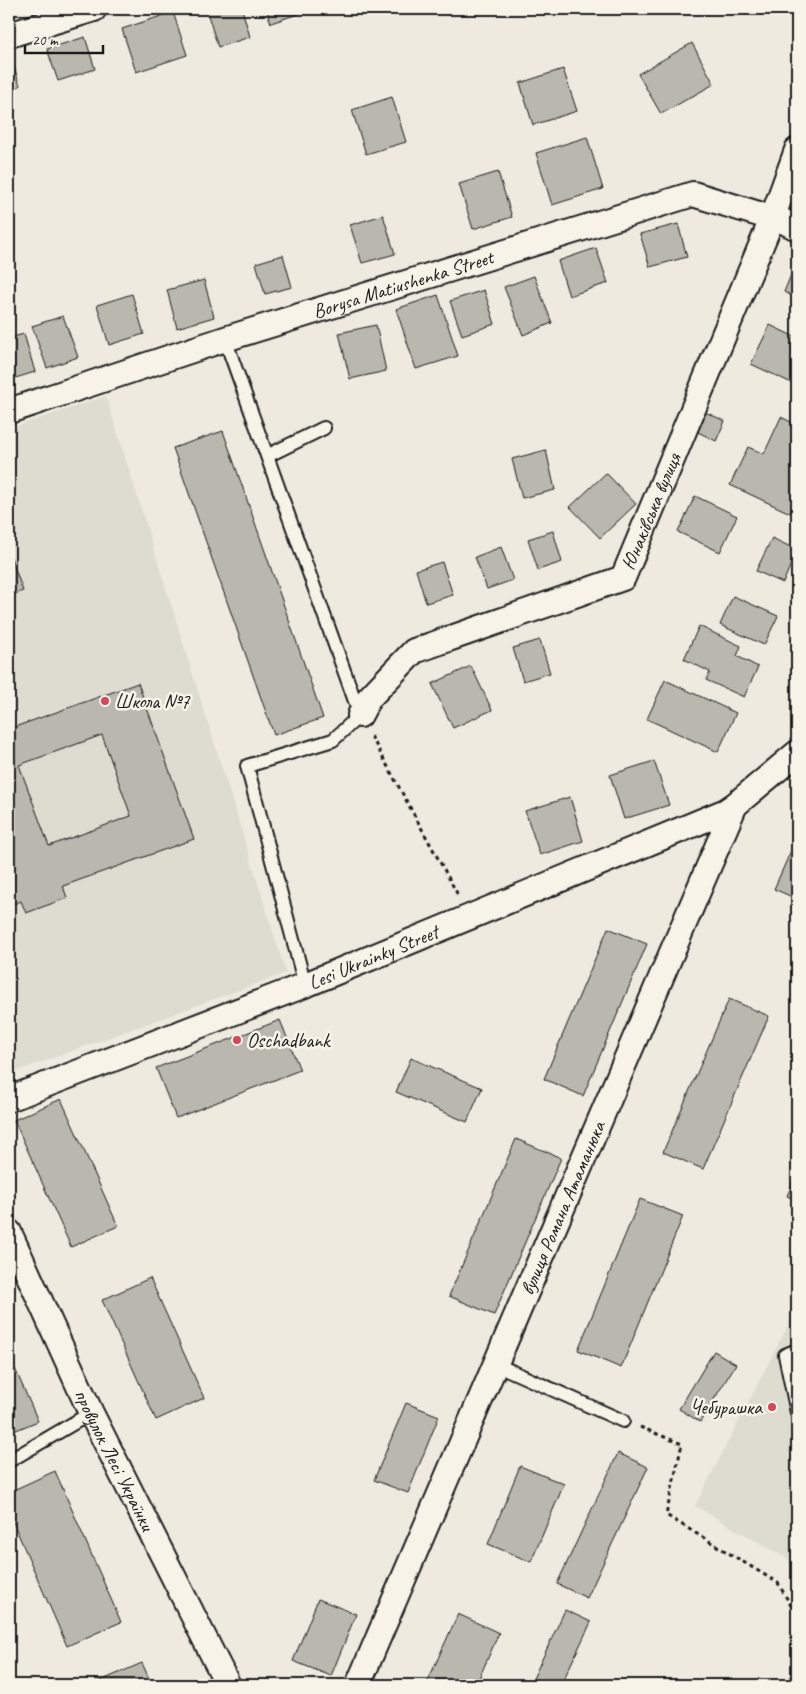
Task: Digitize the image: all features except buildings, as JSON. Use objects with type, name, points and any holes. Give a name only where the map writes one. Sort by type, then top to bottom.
[{"type":"street","points":[[9,35],[94,9]]},
{"type":"street","name":"Юнаківська вулиця","points":[[360,715],[369,698],[414,651],[623,578],[772,218],[797,150]]},
{"type":"street","name":"Borysa Matiushenka Street","points":[[9,411],[225,339],[694,194],[772,218],[797,228]]},
{"type":"street","name":"вулиця Романа Атаманюка","points":[[358,1685],[735,805],[797,753]]},
{"type":"street","name":"Lesi Ukrainky Street","points":[[9,1099],[305,985],[726,811],[735,805]]},
{"type":"street","name":"провулок Лесі Українки","points":[[9,1232],[91,1413],[228,1685]]},
{"type":"lane","points":[[225,339],[360,715],[333,740],[247,766],[305,985]]},
{"type":"lane","points":[[267,456],[324,428]]},
{"type":"lane","points":[[797,1350],[785,1355],[797,1413]]},
{"type":"lane","points":[[495,1364],[623,1421]]},
{"type":"lane","points":[[9,1461],[91,1413]]},
{"type":"path","points":[[360,715],[470,917]]},
{"type":"path","points":[[623,1421],[682,1444],[666,1515],[778,1583],[797,1616]]},
{"type":"shaded area","name":"Школа №7","points":[[106,396],[286,973],[9,1074],[9,429]]},
{"type":"shaded area","name":"Чебурашка","points":[[797,1308],[797,1563],[796,1564],[695,1506]]},
{"type":"place","name":"Школа №7","points":[[105,701]]},
{"type":"place","name":"Oschadbank","points":[[237,1040]]},
{"type":"place","name":"Чебурашка","points":[[772,1407]]}]
